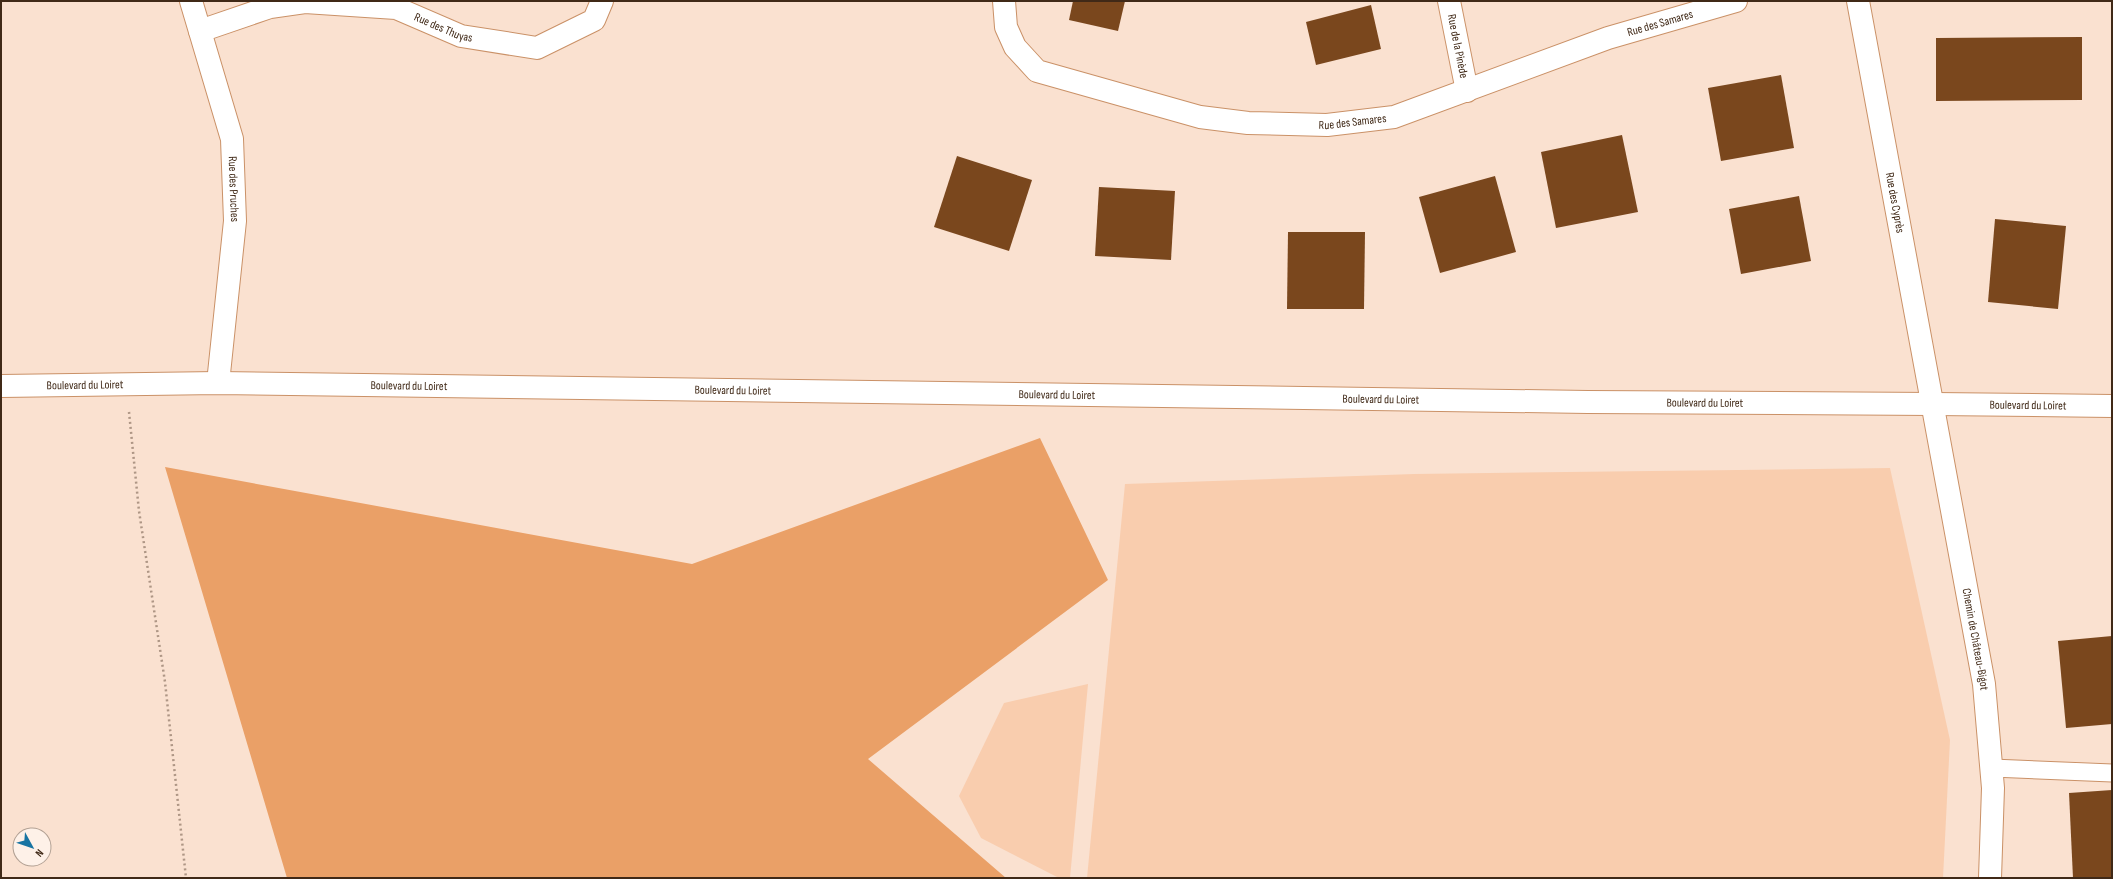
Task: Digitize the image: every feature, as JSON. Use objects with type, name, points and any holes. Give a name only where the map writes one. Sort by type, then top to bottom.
[{"type":"street","name":"Rue des Pruches","points":[[191,1],[232,139],[235,221],[218,383]]},
{"type":"street","name":"Rue des Thuyas","points":[[200,31],[270,7],[306,2],[396,8],[462,36],[537,48],[594,20],[602,1]]},
{"type":"street","name":"Rue des Samares","points":[[1004,1],[1006,28],[1015,47],[1037,71],[1200,117],[1248,123],[1327,125],[1394,118],[1608,38],[1736,1]]},
{"type":"street","name":"Rue de la Pinède","points":[[1449,1],[1467,91]]},
{"type":"street","name":"Rue des Cyprès","points":[[1858,1],[1934,404]]},
{"type":"street","name":"Boulevard du Loiret","points":[[1,386],[218,383],[1588,402],[2112,406]]},
{"type":"street","name":"Chemin de Château-Bigot","points":[[1934,404],[1984,684],[1993,788],[1990,878]]},
{"type":"lane","points":[[1992,768],[2112,773]]},
{"type":"path","points":[[126,385],[139,511],[165,682],[186,878]]},
{"type":"shaded area","points":[[1040,438],[1108,580],[868,759],[1006,878],[287,878],[165,467],[692,564]]},
{"type":"shaded area","points":[[1890,468],[1950,740],[1943,878],[1087,878],[1125,484],[1414,474]]},
{"type":"shaded area","points":[[1088,684],[1070,878],[1059,878],[981,838],[959,796],[1004,703]]},
{"type":"building","points":[[1073,1],[1125,1],[1118,31],[1069,20]]},
{"type":"building","points":[[1371,5],[1381,49],[1316,65],[1306,22]]},
{"type":"building","points":[[2082,37],[2082,100],[1936,101],[1936,38]]},
{"type":"building","points":[[1781,75],[1794,148],[1721,161],[1708,88]]},
{"type":"building","points":[[1622,135],[1638,212],[1556,228],[1541,152]]},
{"type":"building","points":[[957,156],[1032,180],[1009,251],[934,227]]},
{"type":"building","points":[[1495,176],[1516,252],[1440,273],[1419,197]]},
{"type":"building","points":[[1099,187],[1175,191],[1171,260],[1095,256]]},
{"type":"building","points":[[1799,196],[1811,261],[1741,274],[1729,209]]},
{"type":"building","points":[[1995,219],[2066,226],[2058,309],[1988,302]]},
{"type":"building","points":[[1288,232],[1365,232],[1364,309],[1287,309]]},
{"type":"building","points":[[2112,636],[2112,724],[2066,728],[2058,641]]},
{"type":"building","points":[[2112,790],[2112,878],[2073,878],[2069,793]]}]
